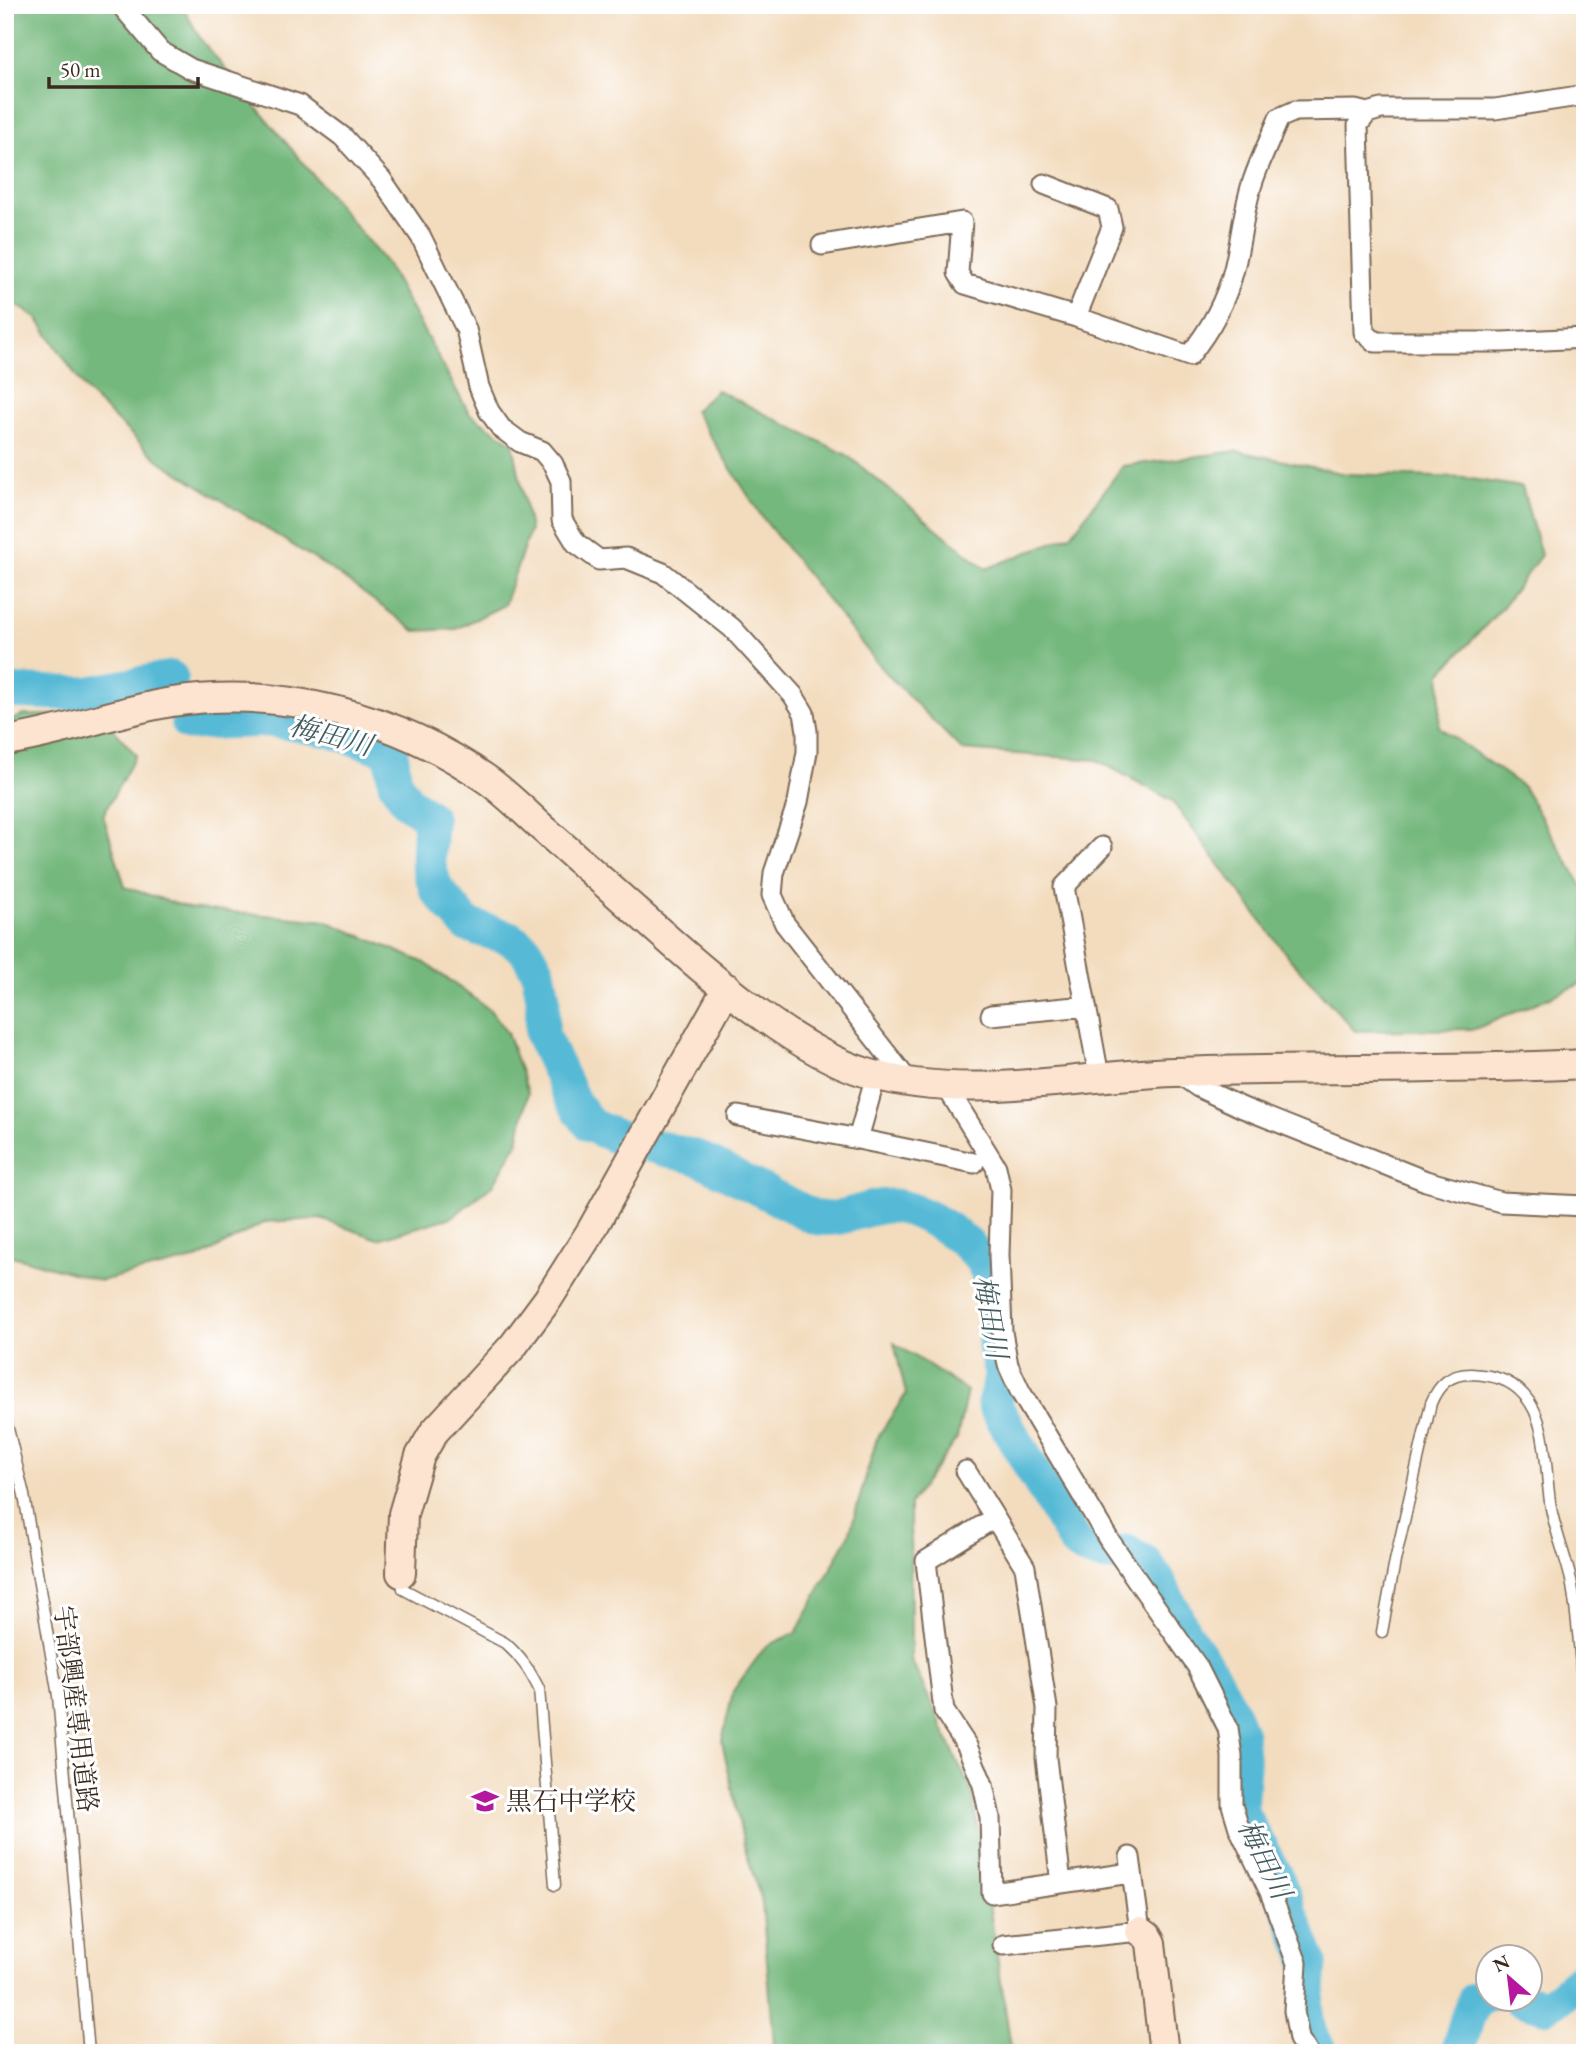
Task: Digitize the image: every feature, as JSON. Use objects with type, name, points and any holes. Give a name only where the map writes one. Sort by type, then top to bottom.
[{"type":"street","points":[[121,5],[160,51],[191,69],[300,105],[343,137],[382,180],[421,237],[466,329],[479,387],[489,411],[501,428],[520,442],[541,451],[553,464],[561,481],[562,520],[576,543],[599,559],[626,558],[663,573],[732,628],[793,695],[804,713],[807,751],[798,802],[774,873],[772,895],[785,924],[909,1082]]},
{"type":"street","points":[[822,246],[962,222],[958,273],[965,284],[1076,317],[1189,356],[1206,334],[1227,294],[1253,182],[1279,118],[1294,111],[1356,110],[1367,113],[1381,109],[1495,108],[1585,95]]},
{"type":"street","points":[[1367,113],[1357,125],[1364,332],[1375,342],[1503,342],[1585,338]]},
{"type":"street","points":[[1044,184],[1108,209],[1112,227],[1076,317]]},
{"type":"street","points":[[5,741],[173,702],[222,699],[298,702],[368,720],[425,744],[492,783],[683,952],[766,1018],[831,1058],[876,1075],[909,1082],[986,1087],[1099,1076],[1177,1072],[1502,1068],[1585,1063]]},
{"type":"street","points":[[1099,1076],[1064,887],[1102,847]]},
{"type":"street","points":[[401,1573],[403,1514],[420,1456],[434,1433],[513,1346],[555,1288],[626,1171],[727,988]]},
{"type":"street","points":[[991,1015],[1086,1006]]},
{"type":"street","points":[[1177,1072],[1198,1087],[1243,1108],[1426,1181],[1501,1202],[1585,1206]]},
{"type":"street","points":[[858,1139],[876,1075]]},
{"type":"street","points":[[946,1086],[996,1167],[1001,1190],[999,1255],[1002,1332],[1008,1365],[1020,1391],[1109,1540],[1122,1555],[1197,1667],[1228,1728],[1233,1756],[1232,1805],[1239,1828],[1270,1892],[1297,1963],[1294,2011],[1299,2039],[1308,2053]]},
{"type":"street","points":[[738,1116],[974,1163]]},
{"type":"street","points":[[966,1471],[1025,1567],[1047,1708],[1046,1758],[1061,1883]]},
{"type":"street","points":[[994,1518],[926,1561],[944,1711],[967,1746],[983,1785],[990,1817],[992,1893],[1061,1883],[1130,1865],[1140,1931]]},
{"type":"street","points":[[1003,1945],[1140,1931],[1152,1943],[1164,2053]]},
{"type":"lane","points":[[1382,1632],[1395,1561],[1437,1389],[1450,1378],[1464,1374],[1506,1380],[1526,1396],[1542,1429],[1551,1512],[1571,1580],[1585,1708]]},
{"type":"lane","name":"宇部興産専用道路","points":[[5,1416],[24,1495],[58,1696],[89,2053]]},
{"type":"lane","points":[[401,1573],[403,1589],[505,1643],[517,1653],[539,1689],[555,1885]]},
{"type":"green space","points":[[5,5],[182,5],[201,40],[386,263],[469,413],[513,443],[530,530],[504,605],[456,629],[415,631],[338,574],[157,459],[87,392],[37,318],[5,298]]},
{"type":"green space","points":[[717,390],[847,455],[986,569],[1071,535],[1123,466],[1237,451],[1346,474],[1464,478],[1522,487],[1541,555],[1501,609],[1441,673],[1439,727],[1523,787],[1585,891],[1585,982],[1475,1029],[1355,1031],[1289,958],[1171,800],[1097,760],[962,750],[882,669],[762,517],[694,411]]},
{"type":"green space","points":[[23,715],[101,715],[136,755],[103,815],[125,887],[189,908],[326,921],[425,963],[490,1010],[507,1033],[528,1092],[518,1142],[493,1185],[452,1217],[378,1239],[321,1219],[265,1222],[199,1258],[100,1281],[5,1254],[5,723]]},
{"type":"green space","points":[[894,1343],[967,1391],[957,1438],[910,1504],[911,1659],[972,1793],[1012,2053],[767,2053],[774,2042],[762,1903],[744,1845],[722,1741],[733,1691],[766,1646],[796,1633],[849,1535],[877,1438],[906,1394]]},
{"type":"waterway","name":"梅田川","points":[[5,691],[86,694],[171,678]]},
{"type":"waterway","name":"梅田川","points":[[188,723],[271,720],[329,730],[391,751],[395,783],[407,801],[430,818],[428,863],[436,889],[467,925],[510,938],[526,950],[538,971],[543,998],[542,1035],[573,1101],[590,1125],[615,1136],[698,1158],[814,1217],[833,1218],[882,1206],[904,1208],[947,1228],[972,1249],[990,1279],[1001,1377],[994,1404],[1075,1542],[1100,1554],[1127,1552],[1147,1565],[1159,1582],[1186,1636],[1209,1669],[1233,1716],[1240,1735],[1243,1765],[1240,1810],[1277,1879],[1310,1963],[1306,2019],[1311,2037],[1321,2053]]},
{"type":"waterway","name":"梅田川","points":[[1544,2006],[1559,1998],[1585,1976]]},
{"type":"waterway","name":"梅田川","points":[[1457,2053],[1474,2001]]},
{"type":"place","name":"黒石中学校","points":[[485,1801]]}]
